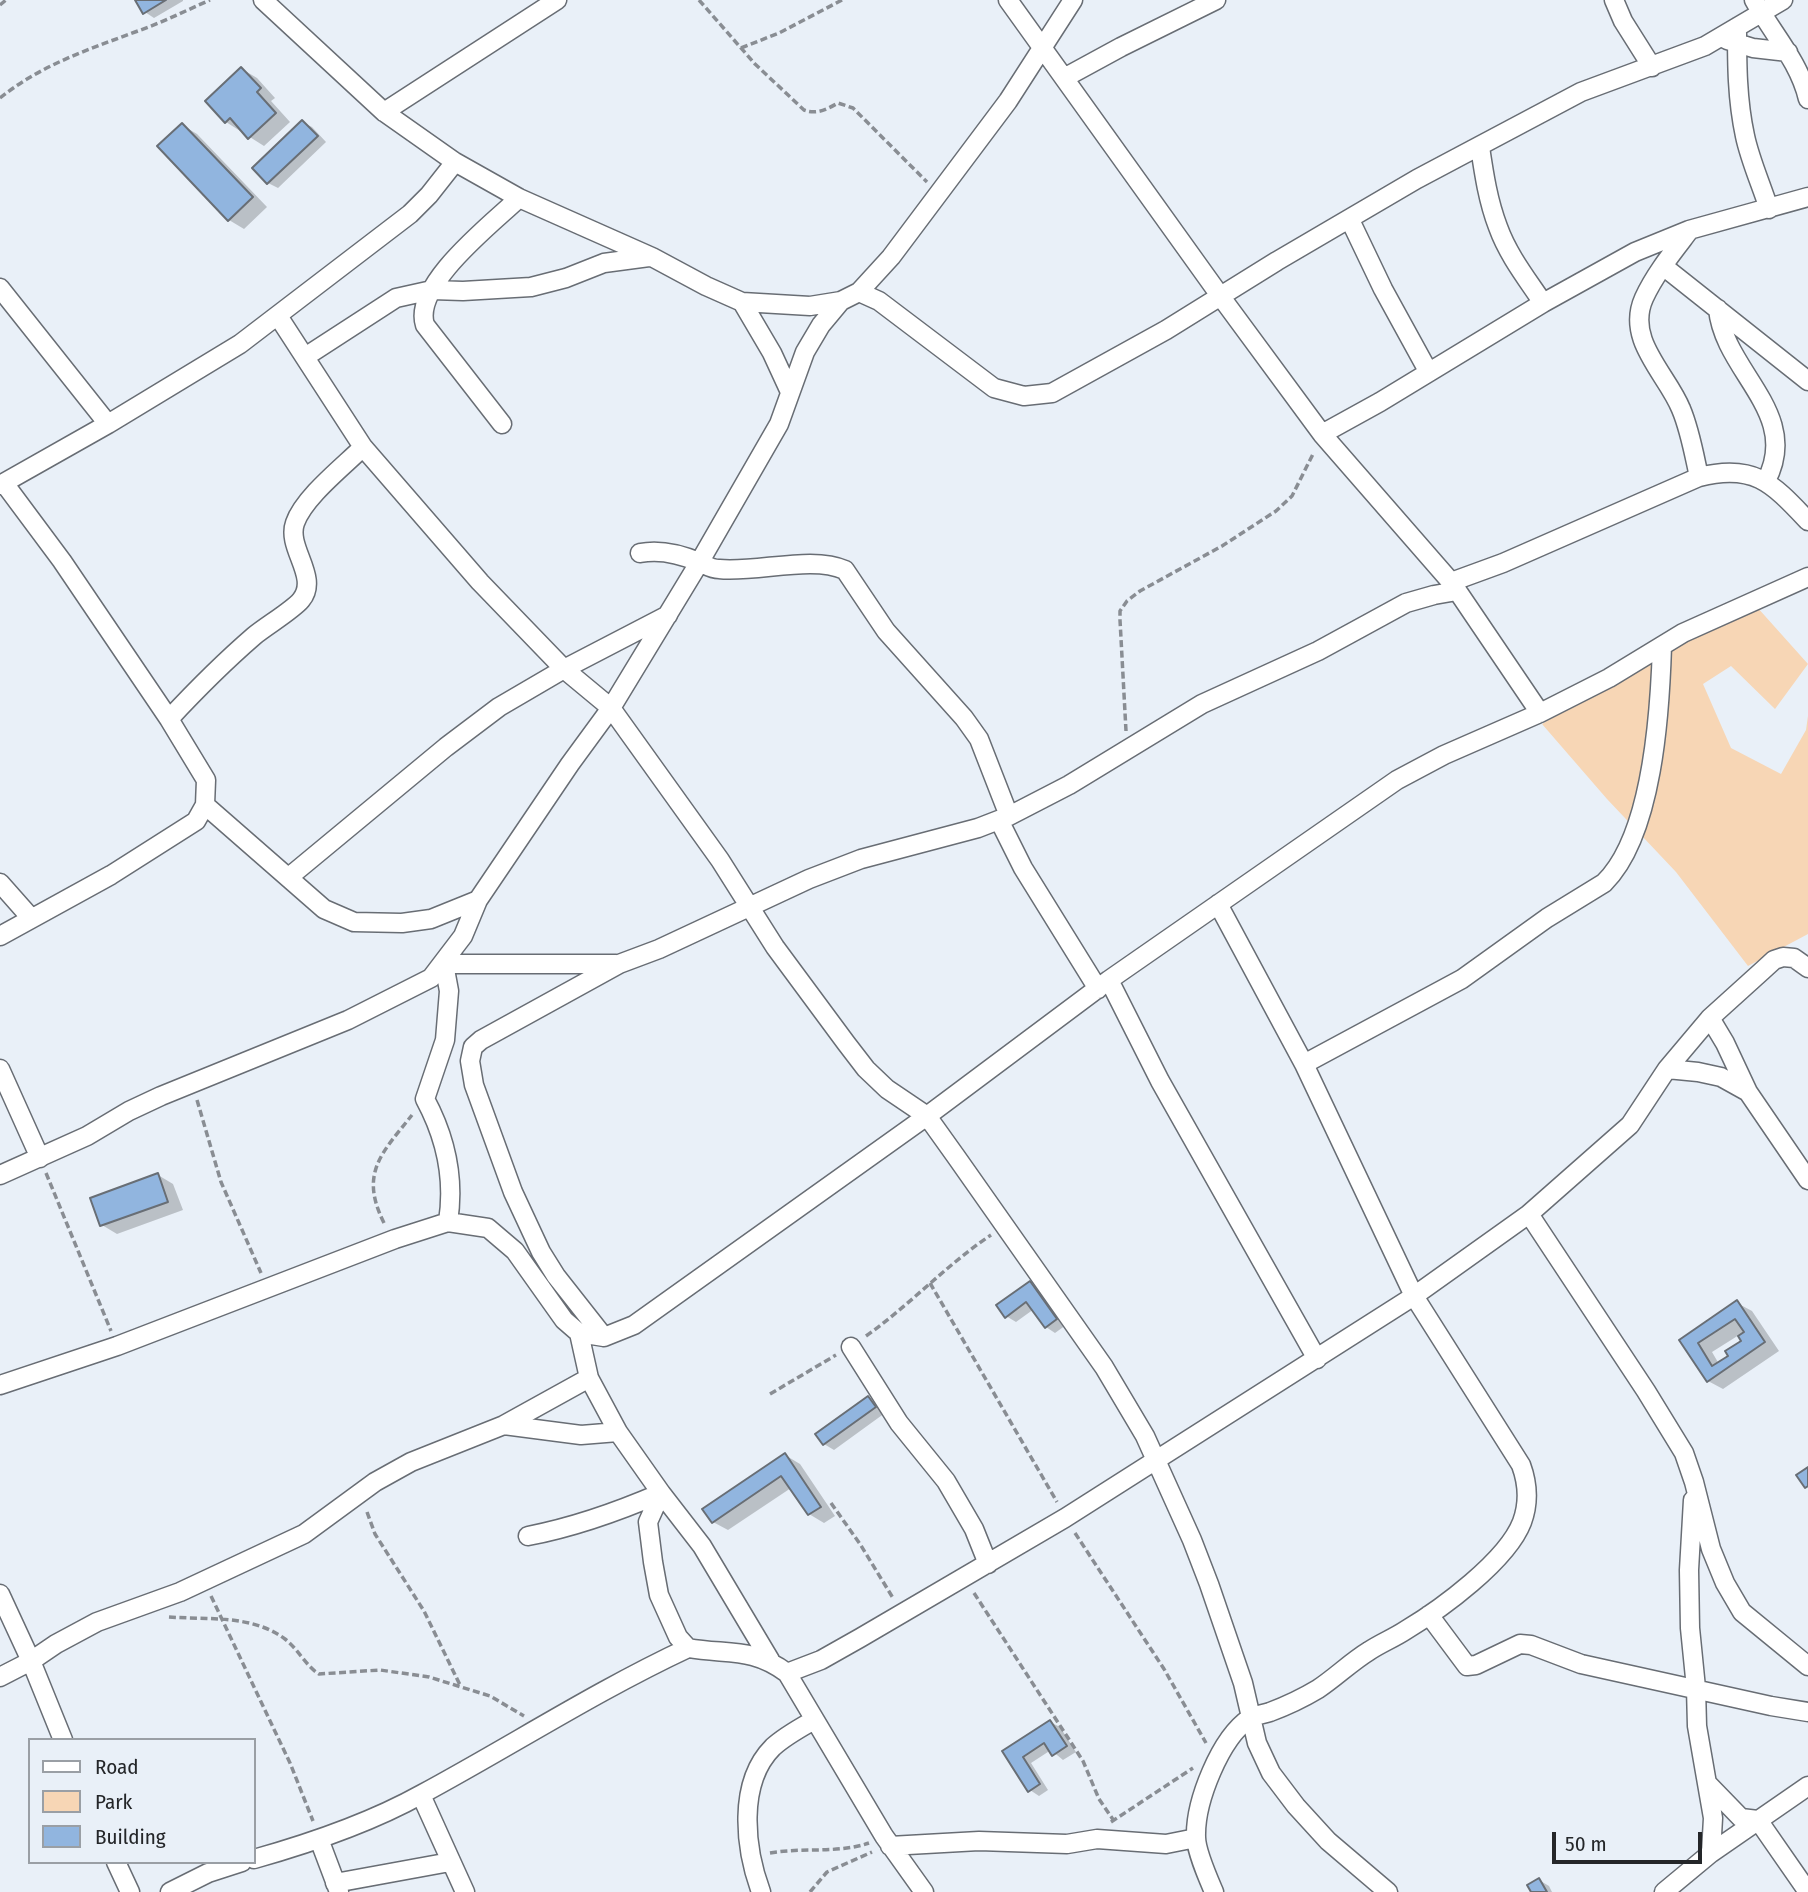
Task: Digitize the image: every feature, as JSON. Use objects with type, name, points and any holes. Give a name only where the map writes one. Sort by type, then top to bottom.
[{"type":"street","points":[[263,0],[384,113],[456,162],[519,198],[652,257],[742,302],[810,306],[841,301],[859,292],[891,257],[1009,101],[1073,0]]},
{"type":"street","points":[[384,113],[557,0]]},
{"type":"street","points":[[1008,0],[1220,297],[1322,434],[1454,587],[1540,713]]},
{"type":"street","points":[[1064,78],[1216,0]]},
{"type":"street","points":[[1614,0],[1629,32],[1652,67]]},
{"type":"street","points":[[859,292],[879,302],[994,388],[1024,396],[1052,393],[1131,351],[1417,179],[1581,92],[1732,36],[1757,6],[1783,0]]},
{"type":"street","points":[[1757,6],[1788,52],[1808,99]]},
{"type":"street","points":[[1732,36],[1788,52]]},
{"type":"street","points":[[1732,36],[1745,136],[1769,208]]},
{"type":"street","points":[[1480,147],[1487,192],[1498,229],[1519,268],[1544,303]]},
{"type":"street","points":[[0,936],[111,875],[196,821],[205,805],[206,780],[169,719],[62,561],[2,484],[240,344],[410,214],[456,162]]},
{"type":"street","points":[[1322,434],[1635,252],[1689,230],[1808,197]]},
{"type":"street","points":[[502,424],[425,325],[422,316],[432,290],[462,250],[519,198]]},
{"type":"street","points":[[1350,219],[1383,289],[1428,371]]},
{"type":"street","points":[[1689,230],[1643,300],[1639,327],[1645,348],[1681,409],[1699,477]]},
{"type":"street","points":[[305,358],[396,298],[432,290],[463,291],[551,284],[604,263],[652,257]]},
{"type":"street","points":[[1663,266],[1808,381]]},
{"type":"street","points":[[0,288],[108,424]]},
{"type":"street","points":[[0,1175],[87,1136],[129,1111],[348,1020],[431,978],[463,936],[478,900],[611,708],[668,615],[779,424],[810,343],[841,301]]},
{"type":"street","points":[[742,302],[772,353],[790,391]]},
{"type":"street","points":[[1718,309],[1723,333],[1772,420],[1776,454],[1774,467],[1766,481]]},
{"type":"street","points":[[278,316],[363,447],[480,582],[564,669],[611,708],[720,860],[775,947],[866,1069],[887,1089],[927,1116],[1104,1367],[1129,1407],[1192,1541],[1227,1632],[1263,1760],[1281,1787],[1368,1885],[1388,1892]]},
{"type":"street","points":[[169,719],[209,676],[301,600],[307,587],[306,575],[292,536],[295,521],[308,502],[363,447]]},
{"type":"street","points":[[604,1337],[563,1286],[541,1252],[513,1192],[474,1085],[470,1061],[473,1047],[481,1040],[619,964],[808,879],[861,859],[978,828],[1004,818],[1069,785],[1202,704],[1318,651],[1406,603],[1454,587],[1699,477],[1721,471],[1741,471],[1766,481],[1808,521]]},
{"type":"street","points":[[640,553],[666,552],[716,569],[816,564],[845,570],[886,631],[964,718],[979,739],[1023,868],[1103,984],[1317,1359]]},
{"type":"street","points":[[0,1385],[117,1346],[395,1239],[448,1222],[488,1228],[515,1251],[564,1320],[579,1333],[604,1337],[634,1325],[927,1116],[1103,984],[1396,780],[1609,678],[1683,633],[1808,577]]},
{"type":"street","points":[[289,877],[499,707],[564,669],[668,615]]},
{"type":"street","points":[[1304,1064],[1462,979],[1509,944],[1604,883],[1613,874],[1632,839],[1649,776],[1657,729],[1661,646]]},
{"type":"street","points":[[205,805],[324,909],[354,922],[402,923],[431,919],[478,900]]},
{"type":"street","points":[[0,883],[31,918]]},
{"type":"street","points":[[1212,1891],[1195,1838],[1199,1811],[1222,1750],[1250,1718],[1272,1712],[1317,1689],[1367,1651],[1404,1632],[1452,1600],[1504,1549],[1521,1525],[1527,1496],[1527,1480],[1521,1465],[1414,1296],[1304,1064],[1218,904]]},
{"type":"street","points":[[787,1673],[821,1660],[1065,1518],[1414,1296],[1529,1214],[1630,1125],[1667,1069],[1710,1018],[1774,960],[1794,958],[1808,968]]},
{"type":"street","points":[[444,964],[619,964]]},
{"type":"street","points":[[444,964],[449,990],[444,1040],[425,1099],[440,1126],[449,1172],[452,1197],[448,1222]]},
{"type":"street","points":[[1710,1018],[1748,1092],[1808,1180]]},
{"type":"street","points":[[0,1069],[40,1157]]},
{"type":"street","points":[[1667,1069],[1721,1077],[1748,1092]]},
{"type":"street","points":[[1529,1214],[1684,1453],[1711,1549],[1725,1583],[1742,1612],[1808,1666]]},
{"type":"street","points":[[579,1333],[589,1378],[618,1433],[702,1546],[770,1660],[787,1673],[887,1841],[924,1892]]},
{"type":"street","points":[[851,1347],[899,1423],[946,1481],[974,1529],[988,1564]]},
{"type":"street","points":[[0,1677],[97,1622],[180,1592],[304,1534],[361,1492],[411,1462],[503,1425],[589,1378]]},
{"type":"street","points":[[503,1425],[581,1435],[618,1433]]},
{"type":"street","points":[[1694,1482],[1689,1570],[1690,1628],[1697,1726],[1713,1818],[1711,1853]]},
{"type":"street","points":[[528,1536],[591,1521],[661,1493]]},
{"type":"street","points":[[661,1493],[648,1522],[653,1562],[659,1595],[678,1637],[688,1648]]},
{"type":"street","points":[[0,1594],[62,1738]]},
{"type":"street","points":[[1429,1615],[1466,1666],[1476,1665],[1520,1644],[1531,1645],[1581,1664],[1808,1712]]},
{"type":"street","points":[[256,1858],[320,1839],[421,1795],[632,1675],[688,1648],[744,1653],[770,1660]]},
{"type":"street","points":[[761,1892],[750,1853],[750,1794],[757,1771],[772,1748],[814,1720]]},
{"type":"street","points":[[1707,1783],[1741,1818],[1758,1820],[1808,1892]]},
{"type":"street","points":[[1664,1892],[1711,1853],[1808,1786]]},
{"type":"street","points":[[421,1795],[464,1892]]},
{"type":"street","points":[[887,1841],[1067,1844],[1097,1839],[1166,1844],[1195,1838]]},
{"type":"street","points":[[320,1839],[337,1888],[450,1862]]},
{"type":"street","points":[[118,1864],[131,1892]]},
{"type":"street","points":[[170,1892],[208,1873],[236,1864]]},
{"type":"path","points":[[0,5],[6,0]]},
{"type":"path","points":[[0,98],[41,70],[86,49],[210,0]]},
{"type":"path","points":[[699,0],[741,48],[804,110],[811,113],[820,112],[838,103],[853,108],[939,193]]},
{"type":"path","points":[[741,48],[779,33],[842,0]]},
{"type":"path","points":[[1129,750],[1120,611],[1127,601],[1140,591],[1222,546],[1276,511],[1292,496],[1322,434]]},
{"type":"path","points":[[192,1084],[221,1182],[267,1288]]},
{"type":"path","points":[[395,1239],[378,1211],[372,1186],[388,1143],[425,1099]]},
{"type":"path","points":[[40,1157],[117,1346]]},
{"type":"path","points":[[770,1394],[851,1347],[881,1325],[955,1260],[1004,1226]]},
{"type":"path","points":[[930,1283],[1065,1518],[1164,1669],[1213,1755],[1222,1750]]},
{"type":"path","points":[[361,1492],[375,1534],[424,1611],[460,1685]]},
{"type":"path","points":[[831,1503],[903,1614]]},
{"type":"path","points":[[965,1578],[1078,1752],[1106,1811],[1113,1821],[1120,1825]]},
{"type":"path","points":[[137,1607],[163,1616],[220,1618],[262,1627],[296,1648],[314,1671],[320,1674],[380,1670],[429,1677],[460,1685],[490,1696],[541,1726]]},
{"type":"path","points":[[220,1618],[290,1763],[320,1839]]},
{"type":"path","points":[[1113,1821],[1196,1766]]},
{"type":"path","points":[[750,1853],[808,1849],[845,1850],[887,1841]]},
{"type":"path","points":[[810,1892],[827,1872],[887,1841]]},
{"type":"green space","points":[[1748,597],[1808,664],[1775,709],[1731,666],[1703,684],[1731,748],[1781,774],[1806,730],[1808,716],[1808,934],[1748,966],[1676,872],[1607,799],[1542,724]]},
{"type":"building","points":[[135,0],[166,0],[143,14]]},
{"type":"building","points":[[241,67],[261,88],[257,92],[276,113],[248,139],[230,118],[225,123],[205,101]]},
{"type":"building","points":[[302,120],[318,136],[267,184],[252,168]]},
{"type":"building","points":[[182,123],[253,197],[228,221],[157,146]]},
{"type":"building","points":[[158,1173],[168,1202],[100,1226],[90,1198]]},
{"type":"building","points":[[1030,1281],[1057,1319],[1045,1328],[1026,1302],[1005,1318],[996,1305]]},
{"type":"building","points":[[1737,1300],[1765,1342],[1707,1382],[1679,1340]],"holes":[[[1735,1319],[1744,1332],[1738,1336],[1741,1341],[1725,1351],[1728,1356],[1712,1366],[1698,1343]]]},
{"type":"building","points":[[868,1396],[876,1407],[823,1445],[815,1434]]},
{"type":"building","points":[[785,1453],[821,1507],[808,1515],[781,1476],[712,1523],[702,1509]]},
{"type":"building","points":[[1808,1467],[1808,1486],[1805,1488],[1796,1475]]},
{"type":"building","points":[[1050,1720],[1067,1746],[1052,1756],[1044,1743],[1023,1757],[1040,1784],[1028,1792],[1002,1751]]},
{"type":"building","points":[[1539,1878],[1547,1892],[1531,1892],[1527,1885]]}]
